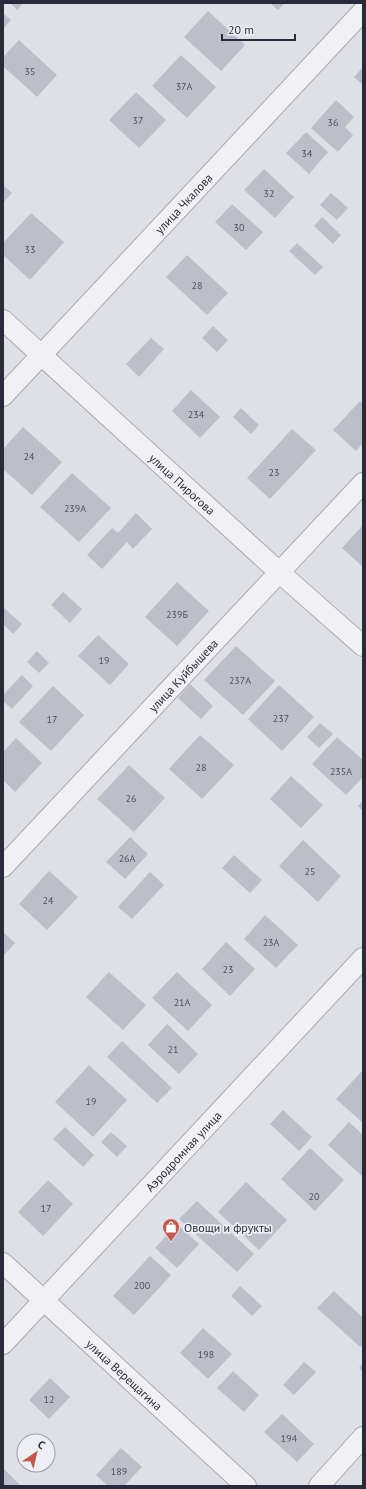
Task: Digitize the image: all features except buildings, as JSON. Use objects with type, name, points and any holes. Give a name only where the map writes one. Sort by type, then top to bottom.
[{"type":"street","name":"улица Чкалова","points":[[3,396],[363,11]]},
{"type":"street","name":"улица Пирогова","points":[[3,320],[279,572],[363,646]]},
{"type":"street","name":"улица Куйбышева","points":[[3,867],[363,483]]},
{"type":"street","name":"Аэродромная улица","points":[[3,1344],[363,958]]},
{"type":"street","name":"улица Верещагина","points":[[3,1263],[246,1486]]},
{"type":"street","points":[[319,1486],[363,1438]]},
{"type":"place","name":"Овощи и фрукты","points":[[171,1242]]}]
